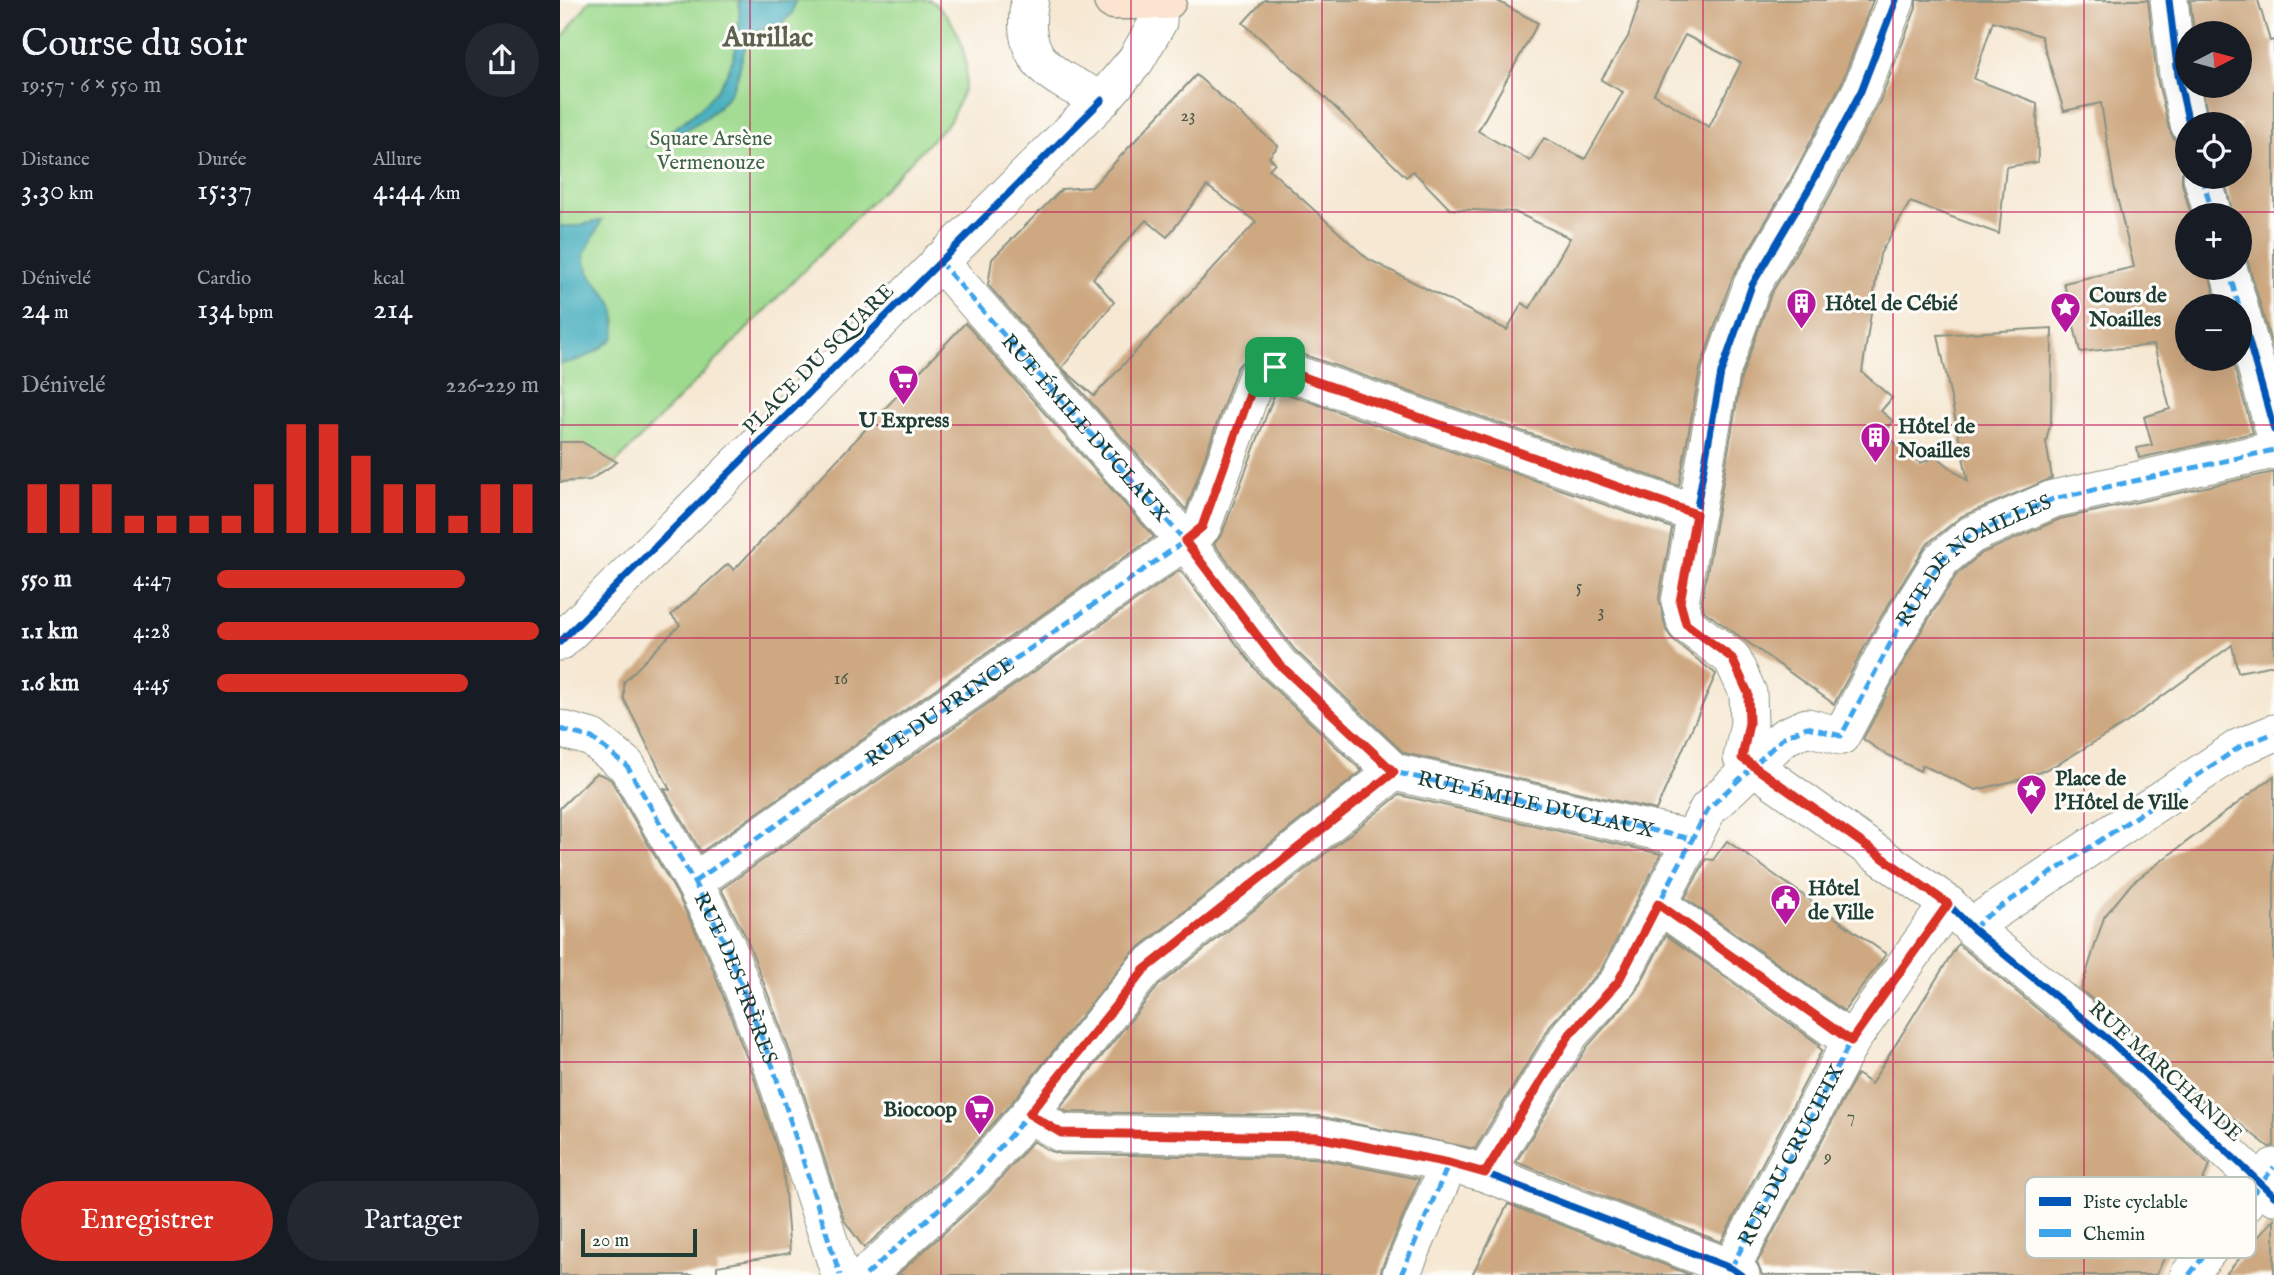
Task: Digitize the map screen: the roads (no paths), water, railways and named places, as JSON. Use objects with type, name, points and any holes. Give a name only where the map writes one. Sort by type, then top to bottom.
[{"type":"street","points":[[1030,0],[1027,17],[1035,58],[1060,80],[1102,100]]},
{"type":"street","name":"PLACE DU SQUARE","points":[[560,642],[1102,100],[1136,60],[1158,22],[1163,1],[1112,0]]},
{"type":"street","points":[[1896,0],[1861,91],[1809,189],[1752,285],[1721,373],[1680,602],[1686,624],[1732,658],[1748,693],[1749,723],[1742,758],[1961,917],[1984,919],[2240,747],[2274,733]]},
{"type":"street","points":[[2169,0],[2178,75],[2186,112]]},
{"type":"street","name":"RUE ÉMILE DUCLAUX","points":[[939,261],[1185,541],[1278,663],[1394,772],[1691,839]]},
{"type":"street","points":[[2252,351],[2274,430]]},
{"type":"street","name":"RUE DU PRINCE","points":[[694,882],[1202,527],[1257,375],[1275,367],[1696,514]]},
{"type":"street","name":"RUE DE NOAILLES","points":[[1753,765],[1784,737],[1807,727],[1841,736],[1896,631],[1941,561],[1971,535],[2053,499],[2274,450]]},
{"type":"street","name":"RUE DES FRÈRES","points":[[560,729],[592,738],[627,766],[694,882],[726,945],[773,1067],[840,1275]]},
{"type":"street","points":[[1485,1173],[1570,1034],[1618,982],[1708,809],[1753,765]]},
{"type":"street","points":[[866,1275],[974,1177],[1029,1114],[1144,970],[1394,772]]},
{"type":"street","points":[[1658,904],[1851,1041]]},
{"type":"street","name":"RUE DU CRUCIFIX","points":[[1736,1272],[1851,1041],[1961,917]]},
{"type":"street","name":"RUE MARCHANDE","points":[[1961,917],[2108,1039],[2270,1182]]},
{"type":"street","points":[[1029,1114],[1061,1133],[1317,1137],[1449,1163],[1485,1173],[1736,1272]]},
{"type":"street","points":[[1401,1275],[1449,1163]]},
{"type":"street","points":[[2256,1198],[2270,1182]]},
{"type":"street","points":[[2189,1275],[2204,1258]]},
{"type":"water","points":[[739,0],[795,1],[792,14],[778,26],[752,32],[735,83],[721,104],[689,128],[655,146],[647,146],[689,118],[718,88],[735,51],[739,27]]},
{"type":"water","points":[[602,220],[584,255],[592,277],[615,310],[614,337],[589,355],[560,364],[560,226],[578,226]]},
{"type":"place","name":"Hôtel de Cébié","points":[[1802,330]]},
{"type":"place","name":"Cours de Noailles","points":[[2066,334]]},
{"type":"place","name":"U Express","points":[[904,407]]},
{"type":"place","name":"Hôtel de Noailles","points":[[1875,465]]},
{"type":"place","name":"Place de l'Hôtel de Ville","points":[[2032,817]]},
{"type":"place","name":"Hôtel de Ville","points":[[1785,927]]},
{"type":"place","name":"Biocoop","points":[[980,1136]]},
{"type":"district","name":"Aurillac","points":[[768,36]]},
{"type":"park label","name":"Square Arsène Vermenouze","points":[[711,150]]}]
